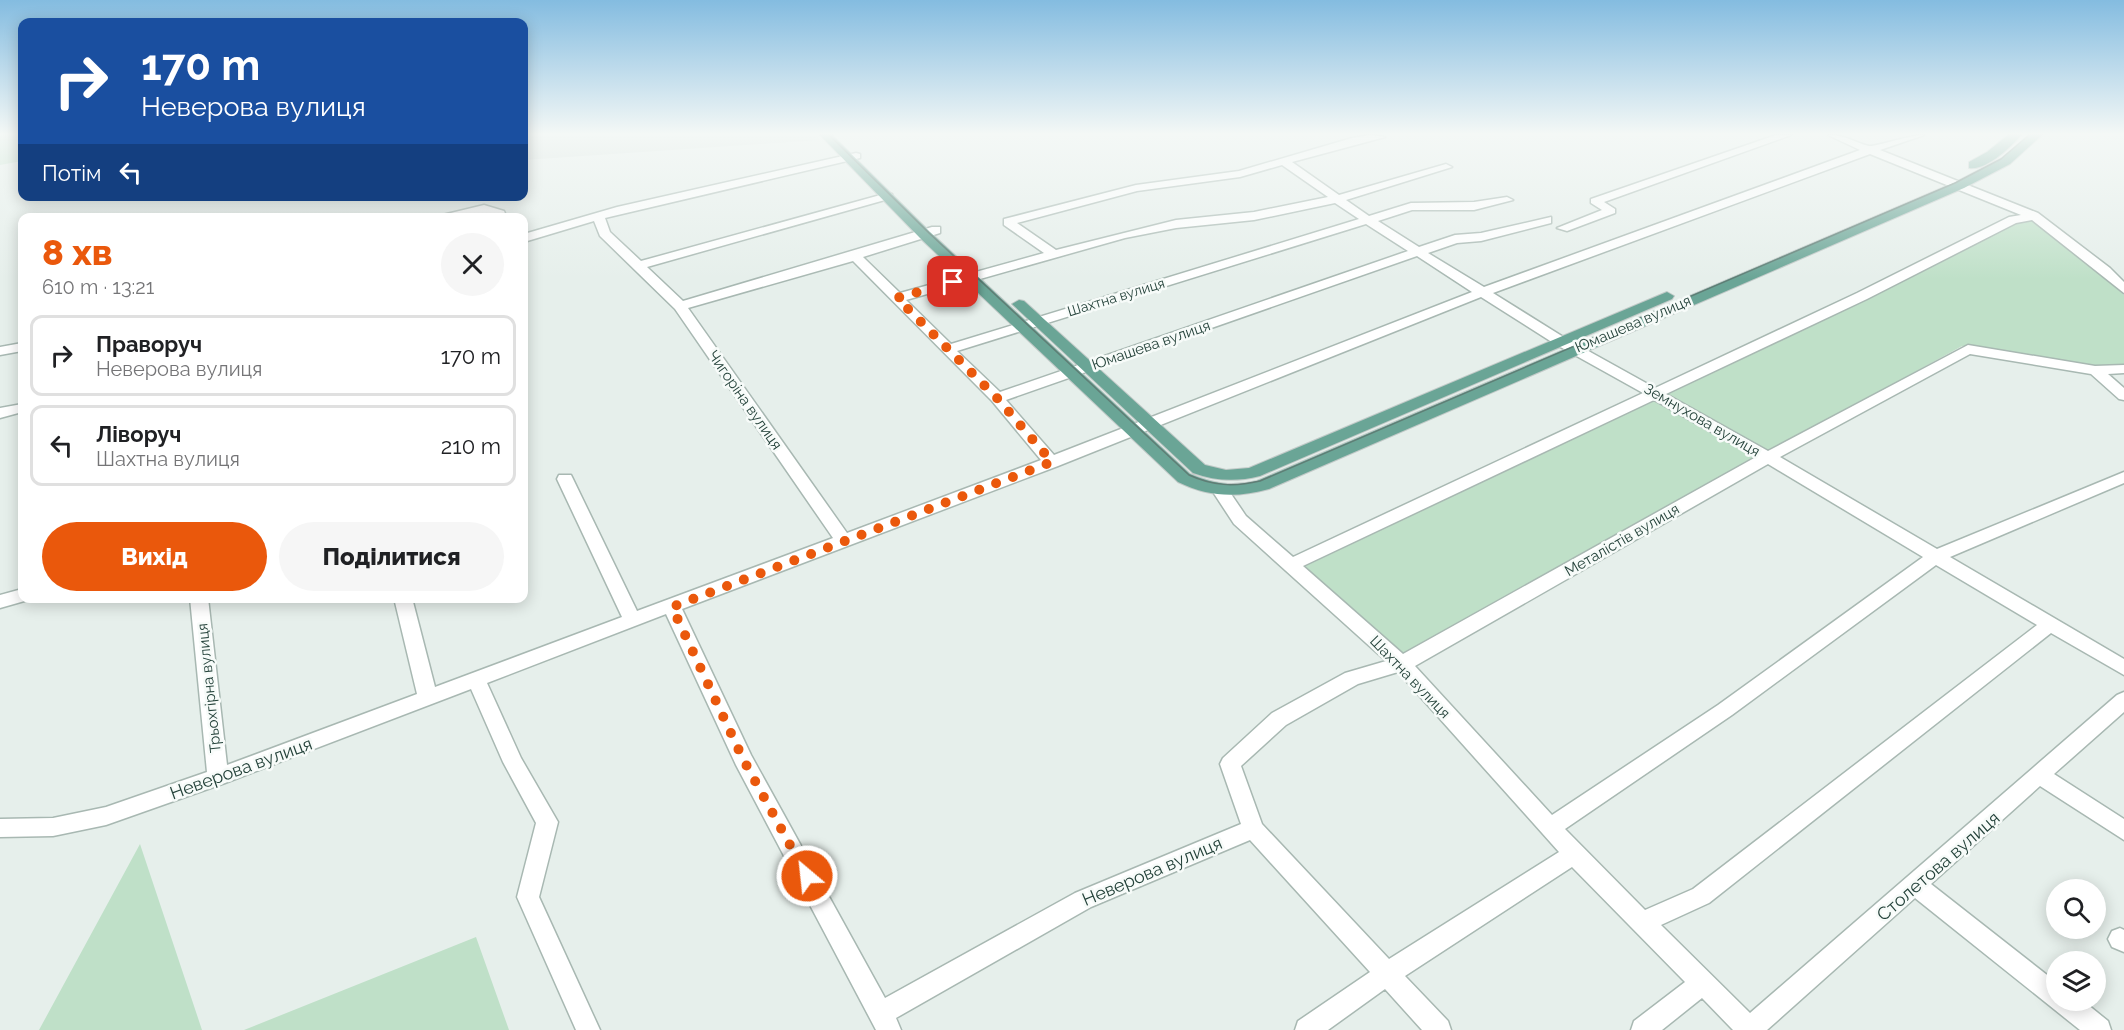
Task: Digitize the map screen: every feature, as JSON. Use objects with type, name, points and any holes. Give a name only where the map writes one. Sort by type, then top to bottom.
[{"type":"main road","name":"Шахтна вулиця","points":[[876,183],[888,196],[1032,323],[1089,367],[1184,478],[1200,486],[1220,484]]},
{"type":"main road","name":"Шахтна вулиця","points":[[880,183],[930,232]]},
{"type":"main road","name":"Юмашева вулиця","points":[[1568,345],[1936,183]]},
{"type":"main road","name":"Юмашева вулиця","points":[[1220,484],[1964,183]]},
{"type":"main road","name":"Шахтна вулиця","points":[[1032,323],[1072,373],[1142,427]]},
{"type":"street","points":[[528,237],[732,183]]},
{"type":"street","points":[[1052,253],[1008,222],[1136,188],[1173,183]]},
{"type":"street","name":"Земнухова вулиця","points":[[1315,183],[1366,219],[1568,345],[1768,457],[2124,668]]},
{"type":"street","points":[[897,298],[1052,253],[1176,224],[1254,216],[1337,199],[1391,183]]},
{"type":"street","points":[[1563,228],[1611,211],[1595,201],[1647,183]]},
{"type":"street","points":[[1142,427],[1483,292],[1780,183]]},
{"type":"street","points":[[1955,183],[2034,216],[2106,271],[2124,289]]},
{"type":"street","points":[[638,266],[888,196]]},
{"type":"street","name":"Шахтна вулиця","points":[[948,349],[1411,207],[1474,206],[1507,200]]},
{"type":"street","points":[[460,213],[484,208],[497,213]]},
{"type":"street","points":[[1291,566],[1654,392],[1862,296],[2013,220],[2034,216]]},
{"type":"street","name":"Чигоріна вулиця","points":[[599,217],[604,233],[680,306],[844,541]]},
{"type":"street","name":"Юмашева вулиця","points":[[997,398],[1455,239],[1481,237],[1546,220]]},
{"type":"street","points":[[680,306],[930,232]]},
{"type":"street","points":[[855,256],[997,398],[1052,462]]},
{"type":"street","points":[[0,351],[18,348]]},
{"type":"street","name":"Металістів вулиця","points":[[1252,829],[1230,764],[1279,719],[1352,678],[1402,664],[1768,457],[1968,349],[2095,370],[2124,369]]},
{"type":"street","points":[[2095,370],[2124,396]]},
{"type":"street","points":[[0,413],[18,409]]},
{"type":"street","name":"Неверова вулиця","points":[[0,828],[53,828],[106,816],[218,777],[672,607],[1142,427]]},
{"type":"street","points":[[1550,828],[1725,710],[1935,557],[2124,477]]},
{"type":"street","points":[[565,479],[633,621]]},
{"type":"street","name":"Шахтна вулиця","points":[[1220,484],[1240,520],[1402,664],[1574,854],[1750,1030]]},
{"type":"street","points":[[0,602],[18,596]]},
{"type":"street","name":"Трьохгірна вулиця","points":[[200,603],[218,777]]},
{"type":"street","points":[[404,603],[428,698]]},
{"type":"street","name":"Неверова вулиця","points":[[672,607],[743,759],[885,1022],[1083,900],[1252,829]]},
{"type":"street","points":[[1643,922],[1701,896],[2050,624]]},
{"type":"street","points":[[476,680],[513,762],[547,822],[528,897],[588,1030]]},
{"type":"street","name":"Столетова вулиця","points":[[1750,1030],[1916,886],[2124,700]]},
{"type":"street","points":[[2040,775],[2124,831]]},
{"type":"street","points":[[1252,829],[1439,1030]]},
{"type":"street","points":[[1306,1030],[1386,975],[1574,854]]},
{"type":"street","points":[[1916,886],[2046,988]]},
{"type":"street","points":[[1643,1030],[1702,983]]},
{"type":"street","points":[[2076,1011],[2099,1030]]},
{"type":"green space","points":[[2033,219],[2099,270],[2124,295],[2124,366],[2091,366],[1962,346],[1402,655],[1301,565],[2016,223]]},
{"type":"green space","points":[[140,844],[202,1030],[39,1030]]},
{"type":"green space","points":[[476,937],[509,1030],[244,1030]]},
{"type":"tram line","points":[[878,183],[1189,475],[1215,483],[1232,485],[1260,481],[1955,183]]},
{"type":"route","points":[[807,876],[743,759],[672,607],[1052,462],[997,398],[897,298],[953,282]]}]
